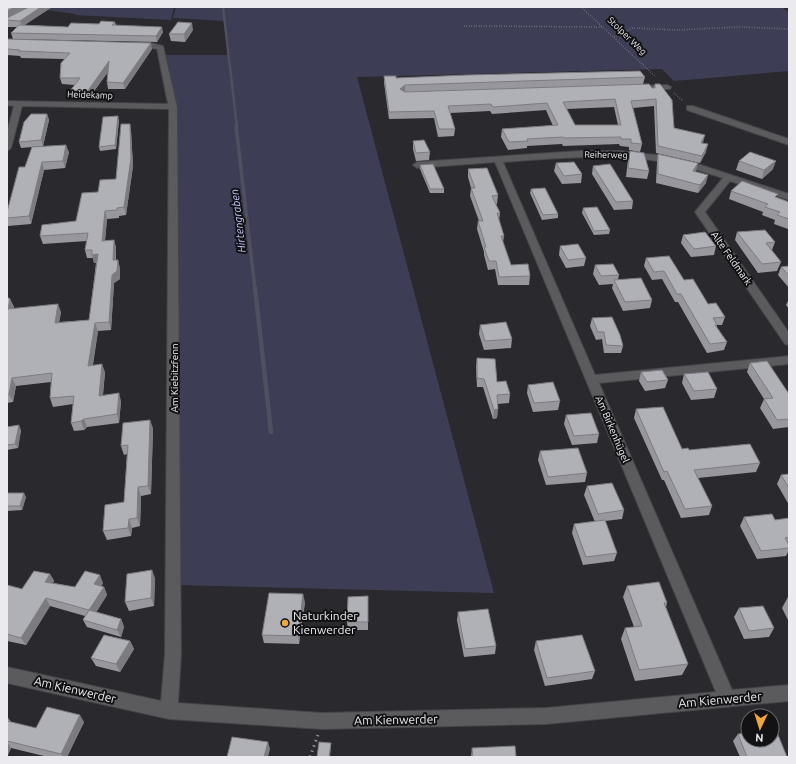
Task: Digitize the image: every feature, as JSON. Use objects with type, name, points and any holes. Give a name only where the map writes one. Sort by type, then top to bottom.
[{"type":"street","name":"Am Kiebitzfenn","points":[[128,45],[157,46],[161,51],[173,107],[173,646],[169,711]]},
{"type":"street","points":[[627,88],[667,87]]},
{"type":"street","name":"Heidekamp","points":[[7,103],[173,107]]},
{"type":"street","points":[[7,148],[19,103]]},
{"type":"street","points":[[690,108],[789,142]]},
{"type":"street","name":"Reiherweg","points":[[417,165],[580,154],[621,154],[665,159],[698,167],[789,197]]},
{"type":"street","name":"Am Birkenhügel","points":[[498,160],[545,272],[598,378],[727,699]]},
{"type":"street","name":"Alte Feldmark","points":[[729,176],[700,212],[789,341]]},
{"type":"street","points":[[598,378],[789,360]]},
{"type":"street","name":"Am Kienwerder","points":[[7,675],[169,711],[322,721],[546,716],[789,693]]},
{"type":"path","name":"Stolper Weg","points":[[581,7],[659,80]]},
{"type":"path","points":[[464,26],[604,27]]},
{"type":"path","points":[[614,37],[633,28],[676,30],[740,27],[789,30]]},
{"type":"path","points":[[310,757],[322,721]]},
{"type":"shaded area","points":[[24,7],[174,7],[171,20],[75,15],[76,14]]},
{"type":"shaded area","points":[[176,7],[781,7],[789,12],[789,71],[674,81],[662,69],[357,77],[494,593],[179,585],[176,107],[165,55],[230,55],[225,21],[173,18]]},
{"type":"building","points":[[7,7],[15,7],[7,11]]},
{"type":"building","points":[[29,7],[41,7],[20,21],[7,20],[7,18]]},
{"type":"building","points":[[101,21],[115,22],[112,25],[162,27],[156,36],[11,33],[19,25],[68,27],[71,23],[99,24]]},
{"type":"building","points":[[178,22],[192,23],[184,34],[169,34]]},
{"type":"building","points":[[7,39],[151,43],[123,83],[107,82],[109,61],[87,92],[70,91],[80,78],[60,78],[61,63],[70,53],[19,51],[20,50],[7,49]]},
{"type":"building","points":[[640,71],[645,77],[405,85],[400,89],[405,92],[649,84],[652,88],[655,88],[655,84],[660,84],[672,100],[674,128],[705,135],[701,143],[708,144],[702,156],[658,146],[656,99],[631,101],[642,144],[631,143],[631,139],[621,139],[621,137],[563,137],[527,139],[528,141],[509,142],[502,129],[558,125],[547,103],[493,107],[491,104],[448,106],[455,129],[439,129],[434,111],[389,112],[384,76],[396,76],[396,78]],"holes":[[[615,99],[621,125],[575,125],[563,102]]]},
{"type":"building","points":[[31,114],[47,114],[41,140],[19,142],[24,122]]},
{"type":"building","points":[[118,116],[115,145],[99,147],[103,117]]},
{"type":"building","points":[[121,124],[130,124],[131,158],[124,207],[117,208],[117,210],[105,211],[102,241],[114,240],[113,260],[118,260],[117,271],[112,275],[109,322],[95,323],[88,366],[102,364],[99,396],[119,393],[117,414],[84,419],[71,423],[74,396],[50,398],[52,373],[12,378],[9,394],[7,394],[7,297],[10,299],[8,309],[58,304],[55,323],[89,320],[98,254],[92,255],[92,250],[85,250],[88,233],[40,236],[42,225],[76,221],[82,193],[98,192],[100,180],[116,179]]},
{"type":"building","points":[[424,140],[430,152],[416,153],[413,141]]},
{"type":"building","points":[[66,145],[63,161],[42,162],[29,216],[7,218],[7,212],[19,167],[25,167],[32,147]]},
{"type":"building","points":[[630,151],[644,153],[649,171],[628,168]]},
{"type":"building","points":[[750,152],[776,161],[764,170],[739,161]]},
{"type":"building","points":[[658,154],[698,163],[693,171],[708,175],[700,185],[658,174]]},
{"type":"building","points":[[574,162],[582,174],[564,176],[556,163]]},
{"type":"building","points":[[433,164],[444,189],[430,189],[420,165]]},
{"type":"building","points":[[610,164],[633,201],[616,202],[593,166]]},
{"type":"building","points":[[487,168],[498,195],[492,196],[500,213],[497,213],[504,236],[501,236],[511,265],[528,264],[530,276],[499,277],[496,261],[489,261],[478,221],[483,221],[471,188],[475,188],[468,169]]},
{"type":"building","points":[[742,181],[778,194],[775,197],[789,202],[789,219],[777,215],[780,212],[765,207],[768,204],[731,191]]},
{"type":"building","points":[[545,188],[558,214],[543,215],[531,189]]},
{"type":"building","points":[[597,207],[610,230],[594,231],[583,208]]},
{"type":"building","points":[[765,230],[775,242],[766,243],[781,262],[762,264],[737,232]]},
{"type":"building","points":[[705,232],[716,246],[694,249],[683,235]]},
{"type":"building","points":[[578,244],[586,258],[568,260],[560,246]]},
{"type":"building","points":[[669,256],[684,280],[693,279],[708,304],[716,303],[725,317],[713,318],[717,325],[715,325],[727,342],[710,344],[681,294],[677,294],[664,271],[654,272],[646,258]]},
{"type":"building","points":[[613,264],[619,275],[601,276],[595,265]]},
{"type":"building","points":[[789,266],[789,275],[781,267]]},
{"type":"building","points":[[641,278],[652,300],[625,302],[614,280]]},
{"type":"building","points":[[612,317],[623,346],[606,345],[604,332],[598,332],[592,318]]},
{"type":"building","points":[[506,322],[512,339],[485,341],[480,325]]},
{"type":"building","points":[[477,358],[495,359],[497,382],[506,381],[510,394],[497,395],[498,409],[494,410],[484,379],[477,378]]},
{"type":"building","points":[[767,361],[789,394],[789,419],[777,420],[764,399],[773,398],[750,363]]},
{"type":"building","points":[[662,370],[668,380],[647,382],[641,372]]},
{"type":"building","points":[[708,372],[717,389],[694,391],[684,374]]},
{"type":"building","points":[[553,382],[560,401],[534,403],[528,385]]},
{"type":"building","points":[[663,407],[682,449],[688,448],[689,450],[750,444],[760,463],[694,470],[712,506],[685,509],[667,471],[664,472],[636,409]]},
{"type":"building","points":[[591,413],[599,434],[574,436],[566,415]]},
{"type":"building","points":[[150,420],[148,486],[138,487],[137,518],[129,519],[128,528],[103,531],[105,505],[124,502],[128,445],[121,446],[123,423]]},
{"type":"building","points":[[19,425],[15,444],[7,445],[7,427]]},
{"type":"building","points":[[578,448],[587,473],[548,477],[540,451]]},
{"type":"building","points":[[789,474],[789,488],[781,475]]},
{"type":"building","points":[[612,483],[624,510],[598,514],[587,486]]},
{"type":"building","points":[[8,493],[24,493],[20,506],[7,506]]},
{"type":"building","points":[[772,514],[775,520],[789,518],[789,537],[785,538],[789,548],[761,551],[744,517]]},
{"type":"building","points":[[605,520],[617,553],[586,557],[574,524]]},
{"type":"building","points":[[152,570],[151,598],[125,602],[127,574]]},
{"type":"building","points":[[34,571],[50,574],[45,582],[75,587],[85,571],[100,575],[94,584],[104,587],[89,610],[46,598],[21,638],[7,634],[7,585],[22,589]]},
{"type":"building","points":[[659,582],[667,603],[664,603],[688,664],[639,670],[625,628],[642,626],[627,586]]},
{"type":"building","name":"Naturkinder Kienwerder","points":[[269,593],[303,594],[298,636],[262,635]]},
{"type":"building","points":[[368,596],[368,622],[347,622],[348,597]]},
{"type":"building","points":[[763,606],[774,628],[749,631],[739,608]]},
{"type":"building","points":[[488,609],[496,646],[465,649],[458,612]]},
{"type":"building","points":[[89,610],[121,619],[117,630],[83,620]]},
{"type":"building","points":[[104,635],[130,641],[116,664],[91,658]]},
{"type":"building","points":[[582,635],[595,671],[547,678],[536,641]]},
{"type":"building","points":[[47,707],[80,715],[61,754],[7,741],[7,721],[36,728]]},
{"type":"building","points":[[232,737],[268,742],[264,757],[227,757]]},
{"type":"building","points":[[780,740],[787,757],[747,757],[743,748],[780,748]]},
{"type":"building","points":[[319,742],[331,743],[329,757],[317,757]]},
{"type":"building","points":[[515,746],[516,757],[473,757],[472,748]]},
{"type":"waterway","name":"Hirtengraben","points":[[223,7],[237,127]]},
{"type":"waterway","name":"Hirtengraben","points":[[236,126],[255,289]]},
{"type":"waterway","name":"Hirtengraben","points":[[255,288],[271,432]]},
{"type":"place","name":"Naturkinder Kienwerder","points":[[285,623]]}]
